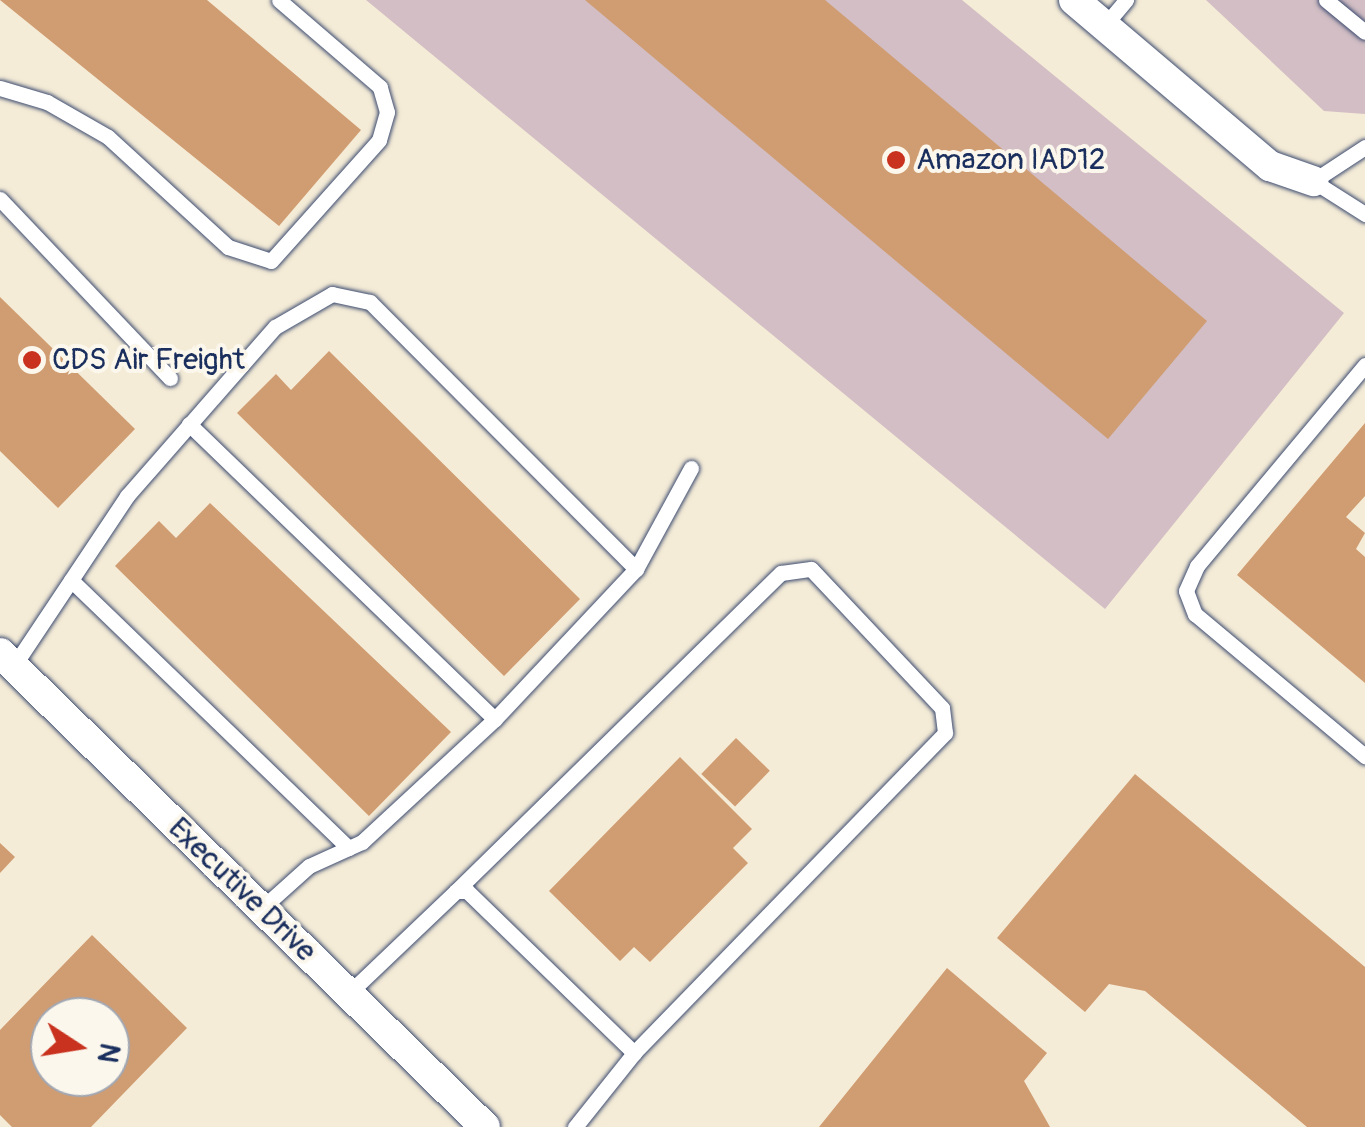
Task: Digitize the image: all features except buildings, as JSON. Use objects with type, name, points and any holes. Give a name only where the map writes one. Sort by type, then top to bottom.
[{"type":"street","points":[[1074,0],[1270,166],[1313,181]]},
{"type":"street","name":"Executive Drive","points":[[6,660],[484,1127]]},
{"type":"lane","points":[[0,88],[47,102],[108,137],[228,247],[271,261],[380,140],[387,112],[380,87],[279,0]]},
{"type":"lane","points":[[1104,25],[1126,0]]},
{"type":"lane","points":[[1326,0],[1365,32]]},
{"type":"lane","points":[[1365,147],[1313,181],[1365,214]]},
{"type":"lane","points":[[0,199],[170,378]]},
{"type":"lane","points":[[6,660],[190,424],[276,326],[332,294],[370,302],[636,569]]},
{"type":"lane","points":[[1365,365],[1196,566],[1186,591],[1196,614],[1365,756]]},
{"type":"lane","points":[[190,424],[494,719]]},
{"type":"lane","points":[[262,909],[309,866],[350,848],[494,719],[636,569],[691,468]]},
{"type":"lane","points":[[348,994],[781,573],[810,569],[942,708],[946,733],[634,1053],[575,1127]]},
{"type":"lane","points":[[71,580],[350,848]]},
{"type":"lane","points":[[456,891],[634,1053]]},
{"type":"shaded area","points":[[366,0],[962,0],[1344,313],[1105,609]]},
{"type":"shaded area","points":[[1206,0],[1365,0],[1365,114],[1324,111]]},
{"type":"place","name":"Amazon IAD12","points":[[896,160]]},
{"type":"place","name":"CDS Air Freight","points":[[32,360]]}]
